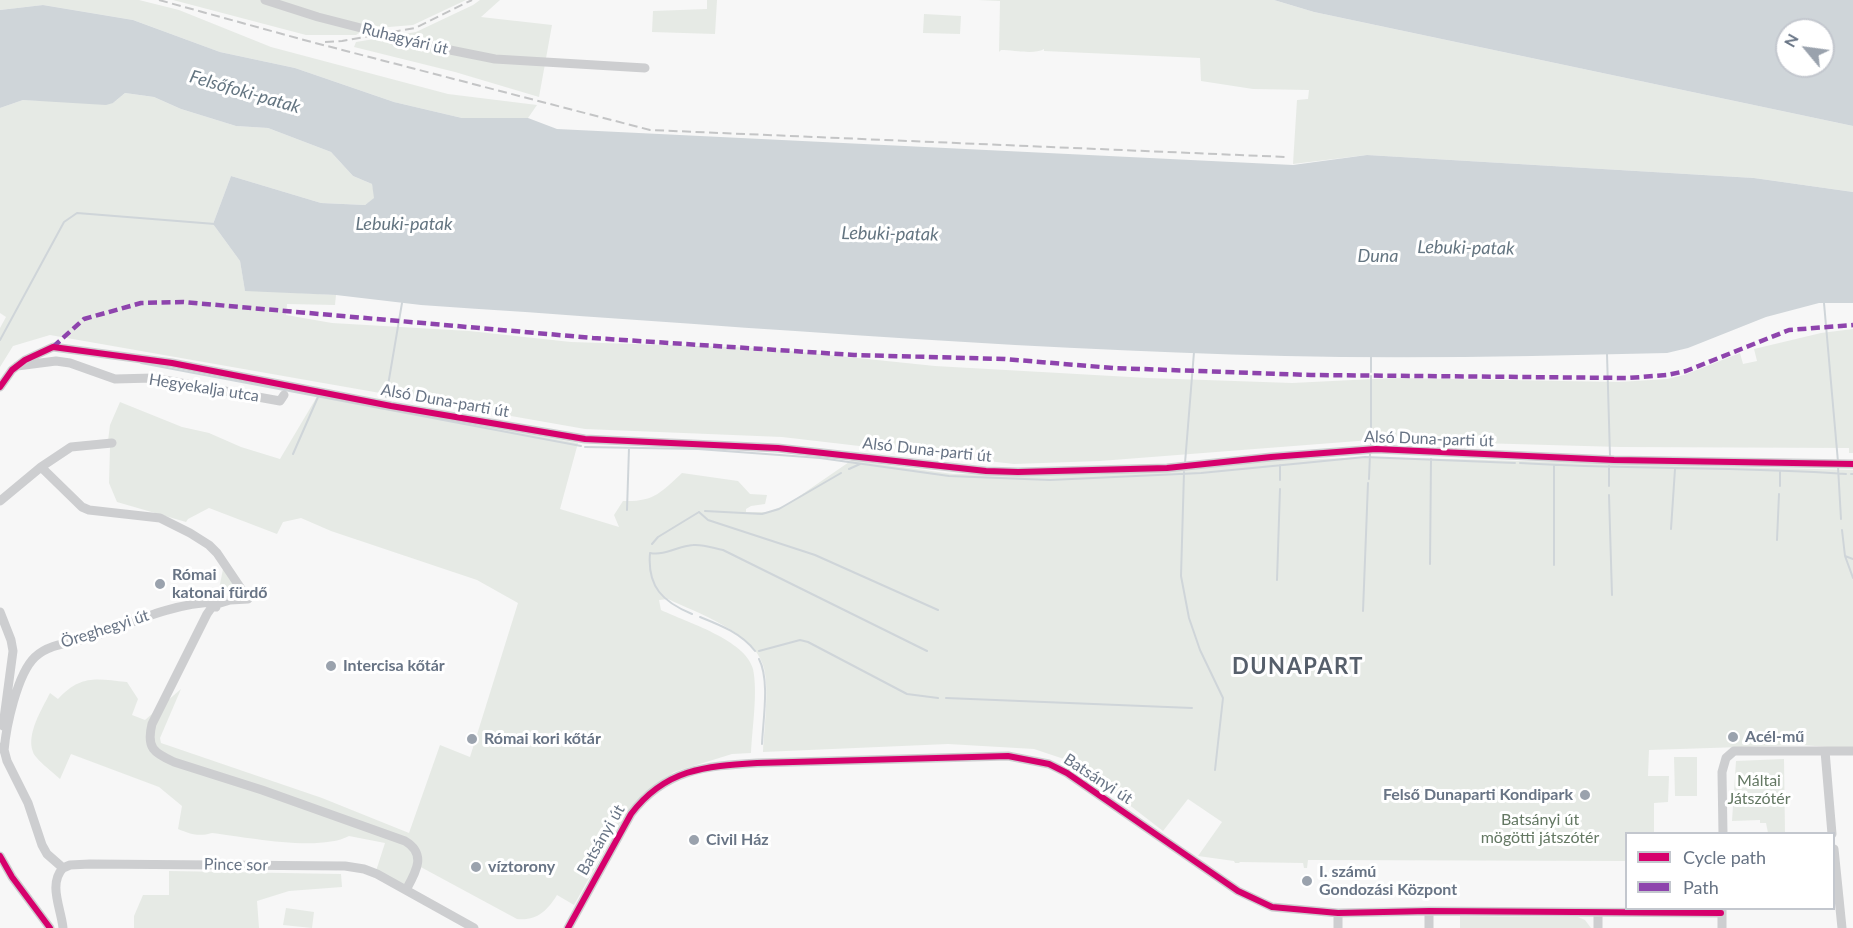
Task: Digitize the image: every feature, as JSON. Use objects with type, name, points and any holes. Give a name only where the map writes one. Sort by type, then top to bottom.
[{"type":"street","name":"Ruhagyári út","points":[[265,0],[318,17],[435,47],[495,59],[645,68]]},
{"type":"street","name":"Alsó Duna-parti út","points":[[15,368],[46,349],[68,348],[172,363],[391,406],[585,439],[778,448],[986,471],[1184,467],[1271,457],[1376,449],[1614,460],[1853,464]]},
{"type":"street","name":"Hegyekalja utca","points":[[15,368],[57,361],[70,363],[115,379],[168,380],[280,400],[284,395]]},
{"type":"street","points":[[0,387],[15,368]]},
{"type":"street","points":[[0,501],[40,467],[71,447],[112,443]]},
{"type":"street","name":"Öreghegyi út","points":[[40,467],[82,507],[89,510],[160,518],[202,540],[227,566],[248,599],[167,609],[93,636],[52,647],[34,658],[27,667],[14,687],[4,751],[28,803],[42,845],[47,854],[63,868]]},
{"type":"street","points":[[214,605],[204,619],[152,724],[149,734],[153,750],[161,757],[174,762],[262,790],[413,846],[418,860],[415,874],[406,890]]},
{"type":"street","points":[[0,612],[13,651],[14,687]]},
{"type":"street","points":[[1723,832],[1722,772],[1726,758],[1734,751],[1853,751]]},
{"type":"street","points":[[1825,751],[1832,832]]},
{"type":"street","name":"Batsányi út","points":[[571,925],[608,853],[642,799],[660,785],[685,772],[716,766],[757,763],[1008,756],[1049,764],[1067,772],[1238,891],[1263,904],[1284,909],[1338,913],[1721,911]]},
{"type":"street","points":[[0,856],[12,877],[50,928]]},
{"type":"street","name":"Pince sor","points":[[63,868],[84,864],[345,866],[370,872],[474,928]]},
{"type":"street","points":[[1835,867],[1842,928]]},
{"type":"street","points":[[63,868],[56,879],[63,928]]},
{"type":"street","points":[[1429,911],[1429,928]]},
{"type":"street","points":[[1721,911],[1722,928]]},
{"type":"street","points":[[1338,913],[1338,928]]},
{"type":"street","points":[[1598,913],[1598,928]]},
{"type":"green space","points":[[0,0],[139,0],[179,10],[271,47],[448,94],[537,105],[528,118],[462,118],[394,102],[295,68],[220,52],[133,20],[43,5],[0,10]]},
{"type":"green space","points":[[173,0],[466,0],[413,25],[365,29],[356,35],[306,35]]},
{"type":"green space","points":[[480,0],[500,0],[481,17],[552,25],[539,97],[455,72],[354,47],[356,42],[416,32]]},
{"type":"green space","points":[[707,0],[717,0],[715,34],[652,32],[653,11],[707,9]]},
{"type":"green space","points":[[978,0],[1274,0],[1314,12],[1853,126],[1853,192],[1754,178],[1367,155],[1293,164],[1297,100],[1308,99],[1309,90],[1253,89],[1201,81],[1200,58],[1044,51],[1044,49],[1035,52],[1001,50],[999,52],[1000,1]]},
{"type":"green space","points":[[924,14],[961,16],[960,34],[923,33]]},
{"type":"green space","points":[[125,93],[154,97],[181,109],[236,126],[268,128],[331,152],[353,176],[372,184],[375,198],[365,205],[321,203],[231,176],[213,224],[240,261],[245,290],[336,295],[335,305],[287,304],[286,315],[332,323],[469,331],[571,342],[761,348],[935,366],[1148,378],[1292,383],[1393,378],[1619,382],[1667,379],[1684,375],[1740,353],[1743,364],[1757,361],[1754,349],[1821,333],[1853,329],[1853,453],[1849,453],[1849,448],[1620,447],[1371,440],[1100,461],[1014,464],[782,437],[585,429],[50,335],[13,346],[0,367],[0,328],[6,317],[0,313],[0,108],[23,100],[113,103]]},
{"type":"green space","name":"Batsányi út mögötti játszótér","points":[[318,395],[578,443],[560,509],[619,527],[614,515],[623,501],[642,500],[656,495],[682,473],[738,481],[750,494],[767,495],[765,504],[751,506],[746,509],[746,512],[768,512],[788,504],[852,460],[953,474],[1088,475],[1174,470],[1264,461],[1374,457],[1853,470],[1853,749],[1802,745],[1649,750],[1648,776],[1669,776],[1668,802],[1654,803],[1654,832],[1625,832],[1625,861],[1308,860],[1307,868],[1304,868],[1303,863],[1235,863],[1198,856],[1222,822],[1188,799],[1163,831],[1084,770],[1064,759],[1034,749],[948,744],[763,752],[766,684],[763,665],[757,653],[736,633],[723,625],[668,599],[659,600],[661,610],[714,633],[739,649],[748,659],[753,669],[755,689],[751,753],[732,754],[674,772],[643,794],[619,825],[574,905],[557,895],[549,906],[536,917],[517,919],[417,865],[404,886],[376,871],[385,843],[349,836],[336,841],[301,843],[212,833],[191,834],[178,829],[182,806],[159,787],[71,754],[60,779],[34,755],[31,745],[33,730],[50,693],[58,699],[74,685],[90,680],[127,682],[138,699],[132,715],[145,720],[181,689],[160,738],[161,743],[322,798],[409,833],[440,745],[470,757],[518,603],[477,580],[331,531],[301,518],[283,522],[277,534],[209,508],[186,522],[117,502],[109,483],[110,425],[120,402],[182,427],[209,433],[241,447],[280,459]]},
{"type":"green space","points":[[224,564],[239,593],[226,598],[218,594]]},
{"type":"green space","points":[[1674,757],[1697,757],[1697,796],[1675,796]]},
{"type":"green space","name":"Máltai Játszótér","points":[[1784,759],[1785,832],[1768,832],[1766,823],[1760,823],[1760,820],[1732,821],[1736,761]]},
{"type":"green space","points":[[169,871],[341,874],[342,887],[289,891],[257,901],[259,928],[134,928],[134,916],[143,895],[169,895]]},
{"type":"green space","points":[[286,908],[314,912],[312,928],[283,925]]},
{"type":"green space","points":[[1460,916],[1578,917],[1585,920],[1591,928],[1460,928]]},
{"type":"water","points":[[1274,0],[1853,0],[1853,126],[1314,12]]},
{"type":"water","name":"Duna","points":[[43,5],[133,20],[220,52],[295,68],[394,102],[462,118],[528,118],[557,129],[1293,165],[1367,155],[1754,178],[1853,192],[1853,303],[1819,303],[1766,317],[1688,348],[1667,353],[1380,357],[1177,353],[961,342],[421,305],[336,295],[245,291],[240,261],[213,224],[231,176],[321,203],[365,205],[374,198],[372,184],[353,176],[331,152],[268,128],[236,126],[181,109],[154,97],[125,93],[113,103],[106,105],[23,100],[0,108],[0,10]]},
{"type":"waterway","name":"Lebuki-patak","points":[[0,340],[64,222],[77,213],[215,224]]},
{"type":"waterway","points":[[386,397],[402,303]]},
{"type":"waterway","points":[[1824,303],[1838,462]]},
{"type":"waterway","points":[[1185,463],[1194,352]]},
{"type":"waterway","points":[[1607,354],[1610,456]]},
{"type":"waterway","points":[[1371,356],[1371,372]]},
{"type":"waterway","points":[[141,363],[581,446]]},
{"type":"waterway","points":[[1371,376],[1371,446]]},
{"type":"waterway","points":[[293,454],[318,397]]},
{"type":"waterway","points":[[585,447],[698,449],[820,458],[949,476],[1050,480],[1201,473],[1365,457],[1515,463]]},
{"type":"waterway","points":[[627,510],[629,448]]},
{"type":"waterway","points":[[1369,479],[1370,454]]},
{"type":"waterway","points":[[1430,564],[1431,459]]},
{"type":"waterway","points":[[1520,463],[1846,474]]},
{"type":"waterway","points":[[849,469],[860,464]]},
{"type":"waterway","points":[[1280,465],[1280,480]]},
{"type":"waterway","points":[[1554,466],[1554,565]]},
{"type":"waterway","points":[[1609,466],[1609,486]]},
{"type":"waterway","points":[[1838,467],[1841,519]]},
{"type":"waterway","points":[[1671,529],[1675,469]]},
{"type":"waterway","points":[[1780,471],[1780,486]]},
{"type":"waterway","points":[[1184,472],[1181,576],[1189,618],[1200,650],[1223,698],[1215,770]]},
{"type":"waterway","points":[[705,511],[762,514],[779,509],[841,473]]},
{"type":"waterway","points":[[1363,611],[1368,483]]},
{"type":"waterway","points":[[1277,580],[1280,489]]},
{"type":"waterway","points":[[1777,540],[1779,494]]},
{"type":"waterway","points":[[1609,495],[1612,595]]},
{"type":"waterway","points":[[699,512],[708,520],[815,555],[938,610]]},
{"type":"waterway","points":[[652,544],[658,537],[699,512]]},
{"type":"waterway","points":[[1842,530],[1845,556],[1853,578]]},
{"type":"waterway","points":[[692,614],[673,604],[659,592],[651,575],[650,553],[656,554],[697,545],[723,550],[927,651]]},
{"type":"waterway","points":[[1845,556],[1853,559]]},
{"type":"waterway","points":[[700,617],[737,634],[755,651]]},
{"type":"waterway","points":[[759,651],[800,640],[808,642],[907,694],[938,698]]},
{"type":"waterway","points":[[759,659],[765,689],[762,744]]},
{"type":"waterway","points":[[946,698],[1192,708]]},
{"type":"railway","points":[[159,0],[650,130],[1286,157]]},
{"type":"railway","points":[[325,42],[415,28],[472,0]]},
{"type":"marked path","points":[[53,347],[84,319],[141,303],[183,302],[593,338],[854,355],[1005,359],[1113,368],[1311,375],[1628,378],[1686,371],[1789,330],[1853,325]]},
{"type":"cycle path","points":[[0,387],[12,370],[25,360],[53,347],[172,363],[391,406],[585,439],[778,448],[986,471],[1167,468],[1376,449],[1614,460],[1853,464]]},
{"type":"cycle path","points":[[568,928],[631,814],[658,787],[687,773],[720,766],[757,763],[1008,756],[1049,764],[1067,773],[1238,891],[1272,907],[1338,913],[1429,911],[1721,913]]},
{"type":"cycle path","points":[[0,856],[12,877],[50,928]]},
{"type":"place","name":"Római katonai fürdő","points":[[160,584]]},
{"type":"place","name":"Intercisa kőtár","points":[[331,666]]},
{"type":"place","name":"Acél-mű","points":[[1733,737]]},
{"type":"place","name":"Római kori kőtár","points":[[472,739]]},
{"type":"place","name":"Felső Dunaparti Kondipark","points":[[1585,795]]},
{"type":"place","name":"Civil Ház","points":[[694,840]]},
{"type":"place","name":"víztorony","points":[[476,867]]},
{"type":"place","name":"I. számú Gondozási Központ","points":[[1307,881]]},
{"type":"district","name":"DUNAPART","points":[[1298,667]]},
{"type":"water label","name":"Felsőfoki-patak","points":[[245,92]]}]
